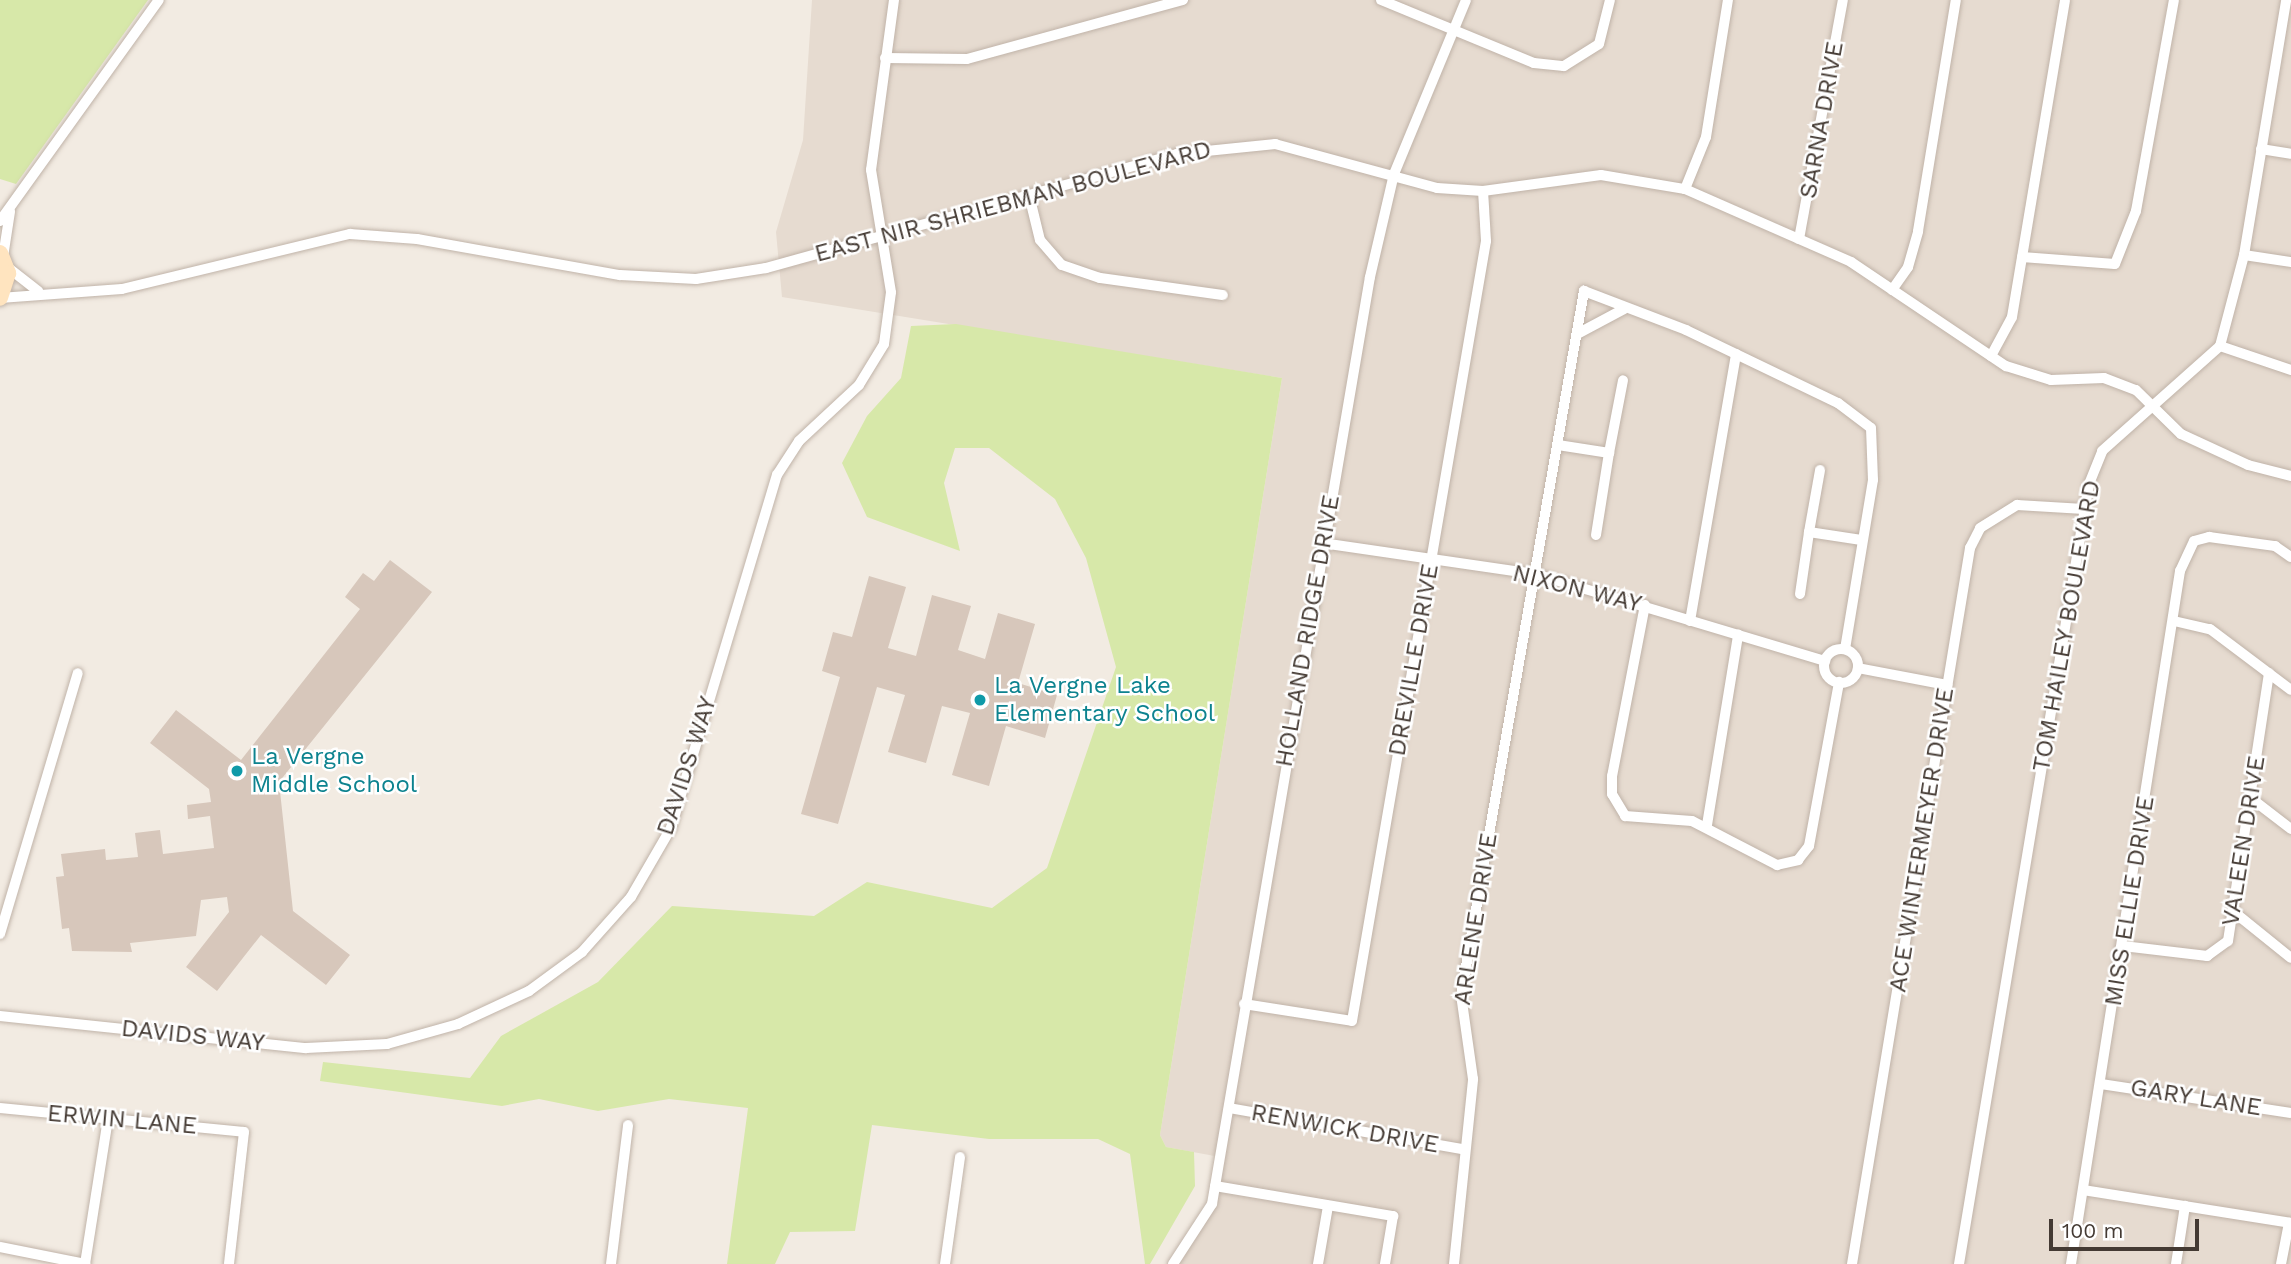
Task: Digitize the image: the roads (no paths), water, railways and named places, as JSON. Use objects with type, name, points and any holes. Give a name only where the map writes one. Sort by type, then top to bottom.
[{"type":"main road","points":[[0,298],[3,259]]},
{"type":"street","points":[[0,221],[10,212],[159,0]]},
{"type":"street","name":"DAVIDS WAY","points":[[0,1016],[306,1048],[387,1044],[458,1024],[529,992],[582,952],[631,897],[671,828],[777,475],[799,441],[859,386],[884,344],[891,292],[871,170],[894,0]]},
{"type":"street","points":[[885,58],[967,59],[1183,0]]},
{"type":"street","points":[[1381,0],[1534,63],[1564,66],[1599,44],[1611,0]]},
{"type":"street","name":"HOLLAND RIDGE DRIVE","points":[[1173,1264],[1212,1204],[1322,543],[1394,174],[1466,0]]},
{"type":"street","points":[[1685,189],[1706,137],[1728,0]]},
{"type":"street","name":"SARNA DRIVE","points":[[1799,239],[1843,0]]},
{"type":"street","points":[[1892,290],[1908,267],[1918,231],[1956,0]]},
{"type":"street","points":[[1991,356],[2012,317],[2065,0]]},
{"type":"street","points":[[2022,257],[2115,264],[2136,211],[2174,0]]},
{"type":"street","points":[[2286,0],[2286,44],[2261,149],[2244,255],[2220,346],[2291,370]]},
{"type":"street","name":"EAST NIR SHRIEBMAN BOULEVARD","points":[[0,298],[38,291],[122,289],[350,234],[417,239],[620,275],[696,279],[883,235],[1177,154],[1244,144],[1305,149],[1437,188],[1483,191],[1601,175],[1685,189],[1799,239],[1892,290],[1991,356],[2051,380],[2104,378],[2136,390],[2181,434],[2248,466],[2291,476]]},
{"type":"street","points":[[2261,149],[2291,154]]},
{"type":"street","name":"DREVILLE DRIVE","points":[[1244,1004],[1352,1021],[1486,241],[1483,191]]},
{"type":"street","points":[[1029,195],[1040,240],[1062,265],[1100,278],[1223,295]]},
{"type":"street","points":[[10,212],[3,259],[38,291]]},
{"type":"street","points":[[2244,255],[2291,261]]},
{"type":"street","name":"ARLENE DRIVE","points":[[1454,1264],[1462,1149],[1473,1079],[1461,995],[1579,334],[1584,291],[1624,310]]},
{"type":"street","points":[[1579,334],[1624,310],[1736,354],[1838,403],[1871,428],[1873,480],[1845,649],[1858,668],[1947,685]]},
{"type":"street","name":"TOM HAILEY BOULEVARD","points":[[1959,1264],[2084,509],[2102,451],[2220,346]]},
{"type":"street","points":[[1690,621],[1736,354]]},
{"type":"street","points":[[1596,534],[1623,380]]},
{"type":"street","points":[[1558,445],[1609,453]]},
{"type":"street","points":[[1800,594],[1820,470]]},
{"type":"street","name":"ACE WINTERMEYER DRIVE","points":[[1852,1264],[1970,548],[1980,528],[2017,505],[2084,509]]},
{"type":"street","points":[[1809,531],[1861,540]]},
{"type":"street","name":"MISS ELLIE DRIVE","points":[[2071,1264],[2180,571],[2194,541],[2209,537],[2275,546],[2291,557]]},
{"type":"street","name":"NIXON WAY","points":[[1322,543],[1431,561],[1535,574],[1825,661]]},
{"type":"street","points":[[1645,605],[1612,776],[1612,794],[1625,816],[1707,825],[1777,865],[1798,860],[1812,835],[1839,682]]},
{"type":"street","points":[[2174,621],[2210,629],[2291,690]]},
{"type":"street","points":[[1707,825],[1738,635]]},
{"type":"street","points":[[1845,649],[1825,661],[1827,674],[1839,682],[1851,679],[1858,668]]},
{"type":"street","points":[[0,934],[78,673]]},
{"type":"street","name":"VALEEN DRIVE","points":[[2123,946],[2207,956],[2228,941],[2252,799],[2269,673]]},
{"type":"street","points":[[2252,799],[2291,829]]},
{"type":"street","points":[[2234,912],[2291,958]]},
{"type":"street","name":"GARY LANE","points":[[2101,1084],[2291,1113]]},
{"type":"street","name":"ERWIN LANE","points":[[0,1108],[244,1132],[229,1264]]},
{"type":"street","name":"RENWICK DRIVE","points":[[1229,1108],[1462,1149]]},
{"type":"street","points":[[0,1247],[85,1264],[108,1118]]},
{"type":"street","points":[[611,1264],[628,1125]]},
{"type":"street","points":[[945,1264],[960,1157]]},
{"type":"street","points":[[1215,1186],[1392,1216],[1385,1264]]},
{"type":"street","points":[[2083,1190],[2290,1223],[2281,1264]]},
{"type":"street","points":[[1318,1264],[1328,1206]]},
{"type":"street","points":[[2176,1264],[2185,1206]]},
{"type":"place","name":"La Vergne Lake Elementary School","points":[[980,700]]},
{"type":"place","name":"La Vergne Middle School","points":[[237,771]]}]
